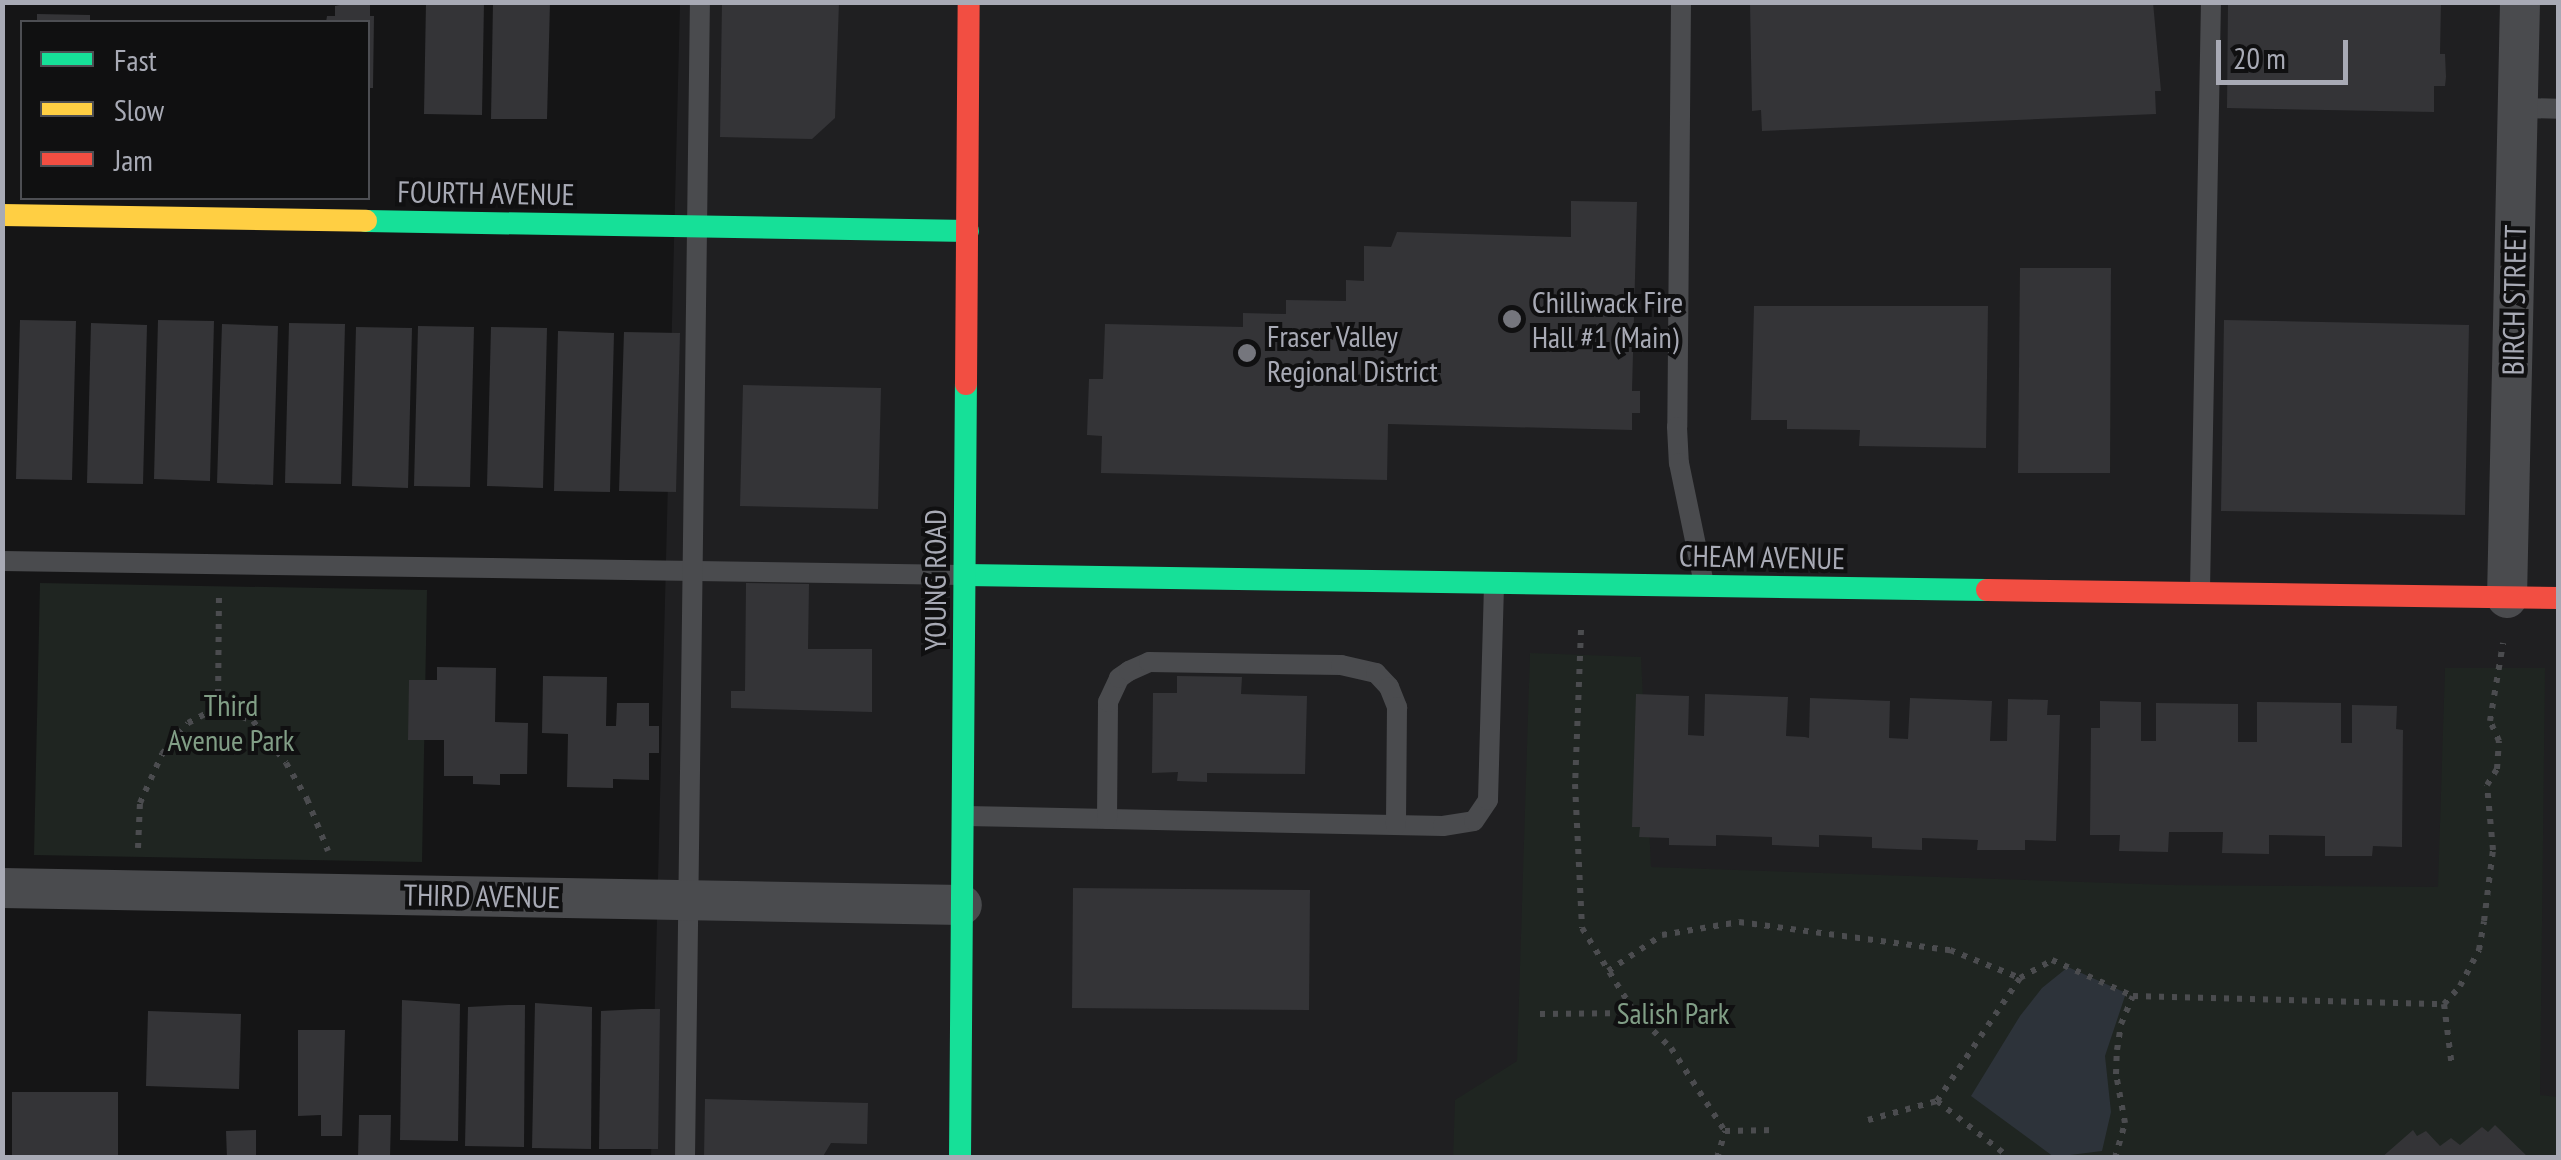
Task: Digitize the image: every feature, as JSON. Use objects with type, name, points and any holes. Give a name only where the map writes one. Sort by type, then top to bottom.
[{"type":"street","name":"YOUNG ROAD","points":[[960,1158],[970,2]]},
{"type":"street","name":"BIRCH STREET","points":[[2507,598],[2539,108],[2520,2]]},
{"type":"street","name":"FOURTH AVENUE","points":[[2,215],[968,232]]},
{"type":"street","name":"CHEAM AVENUE","points":[[965,576],[2558,598]]},
{"type":"street","name":"THIRD AVENUE","points":[[2,888],[962,905]]},
{"type":"lane","points":[[685,1158],[700,2]]},
{"type":"lane","points":[[1680,2],[1677,426],[1679,464],[1705,586]]},
{"type":"lane","points":[[2200,593],[2211,2]]},
{"type":"lane","points":[[2,561],[965,576]]},
{"type":"lane","points":[[963,816],[1460,825],[1484,811],[1494,583]]},
{"type":"lane","points":[[1107,819],[1108,702],[1120,678],[1129,671],[1149,662],[1341,664],[1376,673],[1389,688],[1397,707],[1396,825]]},
{"type":"path","points":[[218,707],[219,564]]},
{"type":"path","points":[[1580,650],[1575,784],[1582,928],[1635,1013],[1671,1048],[1725,1131]]},
{"type":"path","points":[[2452,1067],[2444,1004],[2460,986],[2478,950],[2484,921],[2494,850],[2487,786],[2497,769],[2499,741],[2490,721],[2502,668]]},
{"type":"path","points":[[136,890],[140,804],[162,754],[188,723],[218,707]]},
{"type":"path","points":[[218,707],[254,722],[286,763],[307,799],[346,894]]},
{"type":"path","points":[[1608,971],[1662,935],[1740,922],[1950,950],[2020,978]]},
{"type":"path","points":[[1868,1120],[1937,1101],[2020,978],[2052,960],[2133,996],[2444,1004]]},
{"type":"path","points":[[2115,1158],[2125,1123],[2116,1074],[2117,1050],[2121,1024],[2133,996]]},
{"type":"path","points":[[1540,1014],[1635,1013]]},
{"type":"path","points":[[1937,1101],[2010,1158]]},
{"type":"path","points":[[1725,1131],[1776,1130]]},
{"type":"path","points":[[1716,1158],[1725,1131]]},
{"type":"shaded area","points":[[680,3],[2558,3],[2558,1157],[651,1157]]},
{"type":"shaded area","points":[[2068,967],[2126,993],[2105,1056],[2111,1112],[2102,1151],[2054,1157],[1971,1096],[2020,1016],[2042,988]]},
{"type":"green space","name":"Third Avenue Park","points":[[40,583],[427,590],[422,862],[34,855]]},
{"type":"green space","name":"Salish Park","points":[[1530,653],[1641,657],[1651,867],[2170,885],[2438,887],[2445,668],[2545,668],[2540,1095],[2558,1097],[2558,1157],[1453,1158],[1455,1100],[1517,1061]]},
{"type":"building","points":[[370,2],[370,16],[374,16],[373,88],[370,20],[326,20],[327,16],[335,16],[335,6]]},
{"type":"building","points":[[426,2],[484,2],[482,115],[424,114]]},
{"type":"building","points":[[493,2],[550,2],[547,119],[491,119]]},
{"type":"building","points":[[722,2],[839,2],[835,118],[812,139],[720,137]]},
{"type":"building","points":[[2153,2],[2161,91],[2155,91],[2156,114],[1762,131],[1761,110],[1752,111],[1750,3]]},
{"type":"building","points":[[2228,2],[2441,2],[2440,54],[2445,54],[2446,77],[2445,86],[2434,86],[2434,112],[2227,108]]},
{"type":"building","points":[[37,14],[90,15],[90,20],[37,20]]},
{"type":"building","points":[[1571,201],[1637,202],[1632,391],[1640,391],[1640,413],[1632,413],[1632,430],[1388,424],[1387,480],[1101,473],[1102,436],[1087,435],[1089,379],[1103,379],[1105,324],[1243,327],[1243,313],[1286,314],[1286,300],[1346,301],[1346,280],[1364,281],[1364,246],[1391,247],[1397,232],[1571,237]]},
{"type":"building","points":[[2020,268],[2111,268],[2110,473],[2018,473]]},
{"type":"building","points":[[1754,306],[1988,306],[1986,448],[1859,446],[1860,430],[1787,429],[1787,420],[1751,420]]},
{"type":"building","points":[[20,320],[76,321],[72,480],[16,479]]},
{"type":"building","points":[[158,320],[214,321],[210,481],[154,479]]},
{"type":"building","points":[[2224,320],[2469,325],[2465,515],[2221,511]]},
{"type":"building","points":[[91,323],[147,325],[143,484],[87,483]]},
{"type":"building","points":[[289,323],[345,324],[341,484],[285,483]]},
{"type":"building","points":[[222,324],[278,326],[273,485],[217,483]]},
{"type":"building","points":[[418,326],[474,327],[470,487],[414,486]]},
{"type":"building","points":[[356,327],[412,328],[408,488],[352,486]]},
{"type":"building","points":[[491,327],[547,328],[543,488],[487,486]]},
{"type":"building","points":[[558,331],[614,333],[610,492],[554,491]]},
{"type":"building","points":[[624,332],[680,333],[676,492],[619,491]]},
{"type":"building","points":[[743,385],[881,388],[878,509],[740,506]]},
{"type":"building","points":[[746,583],[809,584],[808,649],[872,649],[872,712],[731,708],[731,691],[745,691]]},
{"type":"building","points":[[437,667],[496,668],[495,722],[528,723],[527,774],[500,774],[500,785],[473,784],[473,776],[444,776],[444,740],[408,740],[409,680],[437,680]]},
{"type":"building","points":[[543,676],[607,677],[606,726],[616,726],[617,703],[649,703],[649,726],[659,726],[659,753],[649,753],[649,780],[613,779],[613,788],[567,787],[568,734],[542,733]]},
{"type":"building","points":[[1177,676],[1242,677],[1241,694],[1307,696],[1305,774],[1207,773],[1207,782],[1177,781],[1178,772],[1152,773],[1153,693],[1177,693]]},
{"type":"building","points":[[1636,694],[1689,696],[1688,735],[1704,736],[1705,694],[1788,697],[1786,736],[1809,738],[1810,698],[1890,701],[1889,738],[1908,739],[1910,698],[1992,701],[1990,741],[2007,741],[2008,699],[2048,700],[2047,715],[2060,715],[2056,841],[2025,840],[2025,850],[1977,850],[1978,840],[1922,838],[1922,850],[1872,848],[1872,837],[1819,835],[1819,847],[1772,845],[1772,837],[1716,835],[1716,846],[1669,845],[1669,838],[1639,837],[1640,827],[1632,827]]},
{"type":"building","points":[[2100,701],[2141,702],[2141,741],[2156,741],[2156,703],[2238,704],[2238,742],[2257,742],[2257,702],[2341,703],[2341,743],[2352,743],[2352,705],[2397,706],[2396,729],[2403,730],[2402,847],[2373,846],[2372,856],[2325,856],[2325,836],[2269,835],[2269,854],[2222,853],[2223,832],[2169,832],[2168,852],[2119,851],[2120,835],[2090,835],[2091,728],[2100,728]]},
{"type":"building","points":[[1073,888],[1310,890],[1309,1010],[1072,1008]]},
{"type":"building","points":[[402,1000],[460,1004],[458,1141],[400,1140]]},
{"type":"building","points":[[535,1003],[592,1007],[591,1149],[532,1148]]},
{"type":"building","points":[[525,1005],[524,1147],[465,1146],[468,1007]]},
{"type":"building","points":[[660,1009],[658,1149],[599,1149],[601,1011]]},
{"type":"building","points":[[148,1011],[241,1014],[239,1089],[146,1086]]},
{"type":"building","points":[[298,1030],[345,1030],[342,1136],[321,1136],[321,1115],[298,1116]]},
{"type":"building","points":[[12,1092],[118,1092],[118,1157],[12,1156]]},
{"type":"building","points":[[705,1099],[868,1103],[867,1144],[831,1143],[822,1158],[704,1158]]},
{"type":"building","points":[[359,1115],[391,1115],[390,1158],[358,1158]]},
{"type":"building","points":[[2495,1125],[2529,1158],[2381,1158],[2413,1130],[2417,1136],[2426,1131],[2440,1146],[2451,1138],[2460,1145],[2482,1127],[2488,1132]]},
{"type":"building","points":[[256,1130],[256,1158],[227,1158],[226,1131]]},
{"type":"traffic: fast","points":[[366,221],[968,231]]},
{"type":"traffic: fast","points":[[960,1158],[966,384]]},
{"type":"traffic: fast","points":[[965,575],[1987,590]]},
{"type":"traffic: slow","points":[[2,215],[366,221]]},
{"type":"traffic: jam","points":[[966,384],[969,2]]},
{"type":"traffic: jam","points":[[1987,590],[2558,598]]},
{"type":"place","name":"Chilliwack Fire Hall #1 (Main)","points":[[1512,319]]},
{"type":"place","name":"Fraser Valley Regional District","points":[[1247,353]]}]
